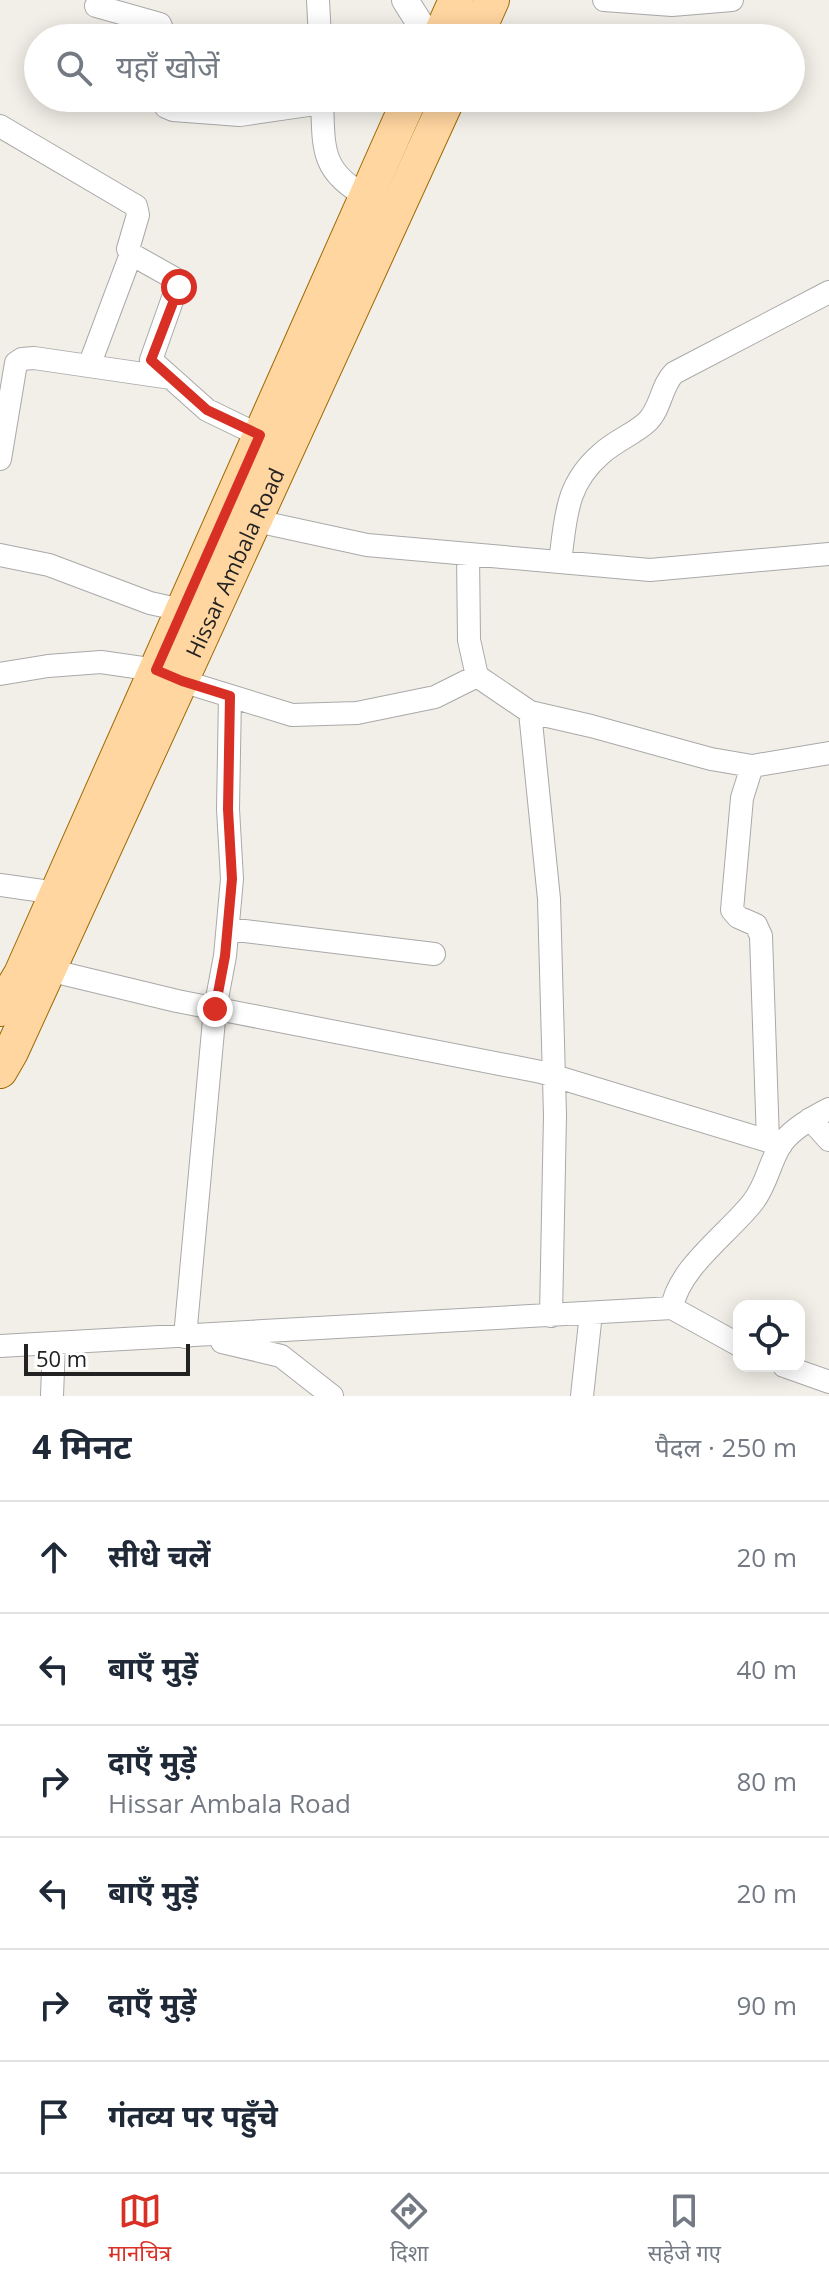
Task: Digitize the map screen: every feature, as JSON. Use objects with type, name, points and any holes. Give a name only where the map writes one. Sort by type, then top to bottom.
[{"type":"main road","points":[[445,24],[456,0]]},
{"type":"main road","points":[[481,24],[492,0]]},
{"type":"main road","name":"Hissar Ambala Road","points":[[274,443],[366,196],[404,112]]},
{"type":"main road","name":"Hissar Ambala Road","points":[[0,1009],[37,967],[274,443],[441,112]]},
{"type":"main road","name":"Hissar Ambala Road","points":[[0,1071],[37,967],[57,893],[169,676]]},
{"type":"street","points":[[318,0],[319,24]]},
{"type":"street","points":[[405,0],[420,24]]},
{"type":"street","points":[[604,0],[672,5],[732,0]]},
{"type":"street","points":[[96,6],[160,24]]},
{"type":"street","points":[[200,112],[240,115],[256,112]]},
{"type":"street","points":[[323,112],[325,154],[345,185],[366,196]]},
{"type":"street","points":[[0,126],[136,206],[138,215],[128,244],[131,254],[89,366]]},
{"type":"street","points":[[131,254],[179,281],[151,360],[207,410],[274,443]]},
{"type":"street","points":[[560,562],[570,495],[577,481],[600,454],[649,420],[666,381],[674,373],[829,292]]},
{"type":"street","points":[[0,459],[16,363],[22,359],[34,358],[172,379]]},
{"type":"street","points":[[240,518],[367,545],[650,570],[829,554]]},
{"type":"street","points":[[468,554],[469,640],[477,676],[530,712],[711,759],[752,766],[829,753]]},
{"type":"street","points":[[0,555],[49,565],[150,603],[198,613]]},
{"type":"street","points":[[0,674],[101,662],[169,676],[292,715],[357,713],[435,697],[477,676]]},
{"type":"street","points":[[194,1337],[215,1009],[228,929],[232,879],[228,809],[230,696]]},
{"type":"street","points":[[530,712],[549,899],[555,1115],[551,1316]]},
{"type":"street","points":[[672,1308],[682,1280],[760,1192],[774,1143],[761,936],[756,925],[738,917],[732,910],[742,798],[752,766]]},
{"type":"street","points":[[0,885],[57,893]]},
{"type":"street","points":[[228,929],[434,954]]},
{"type":"street","points":[[37,967],[215,1009],[552,1074],[774,1143]]},
{"type":"street","points":[[774,1143],[819,1114],[829,1140]]},
{"type":"street","points":[[0,1346],[672,1308],[733,1342]]},
{"type":"street","points":[[582,1396],[591,1313]]},
{"type":"street","points":[[194,1337],[281,1356],[332,1396]]},
{"type":"street","points":[[52,1396],[54,1343]]},
{"type":"street","points":[[801,1372],[829,1382]]},
{"type":"route","points":[[179,287],[151,360],[207,410],[260,435],[156,670],[230,696],[228,809],[232,879],[225,956],[215,1009]]}]
